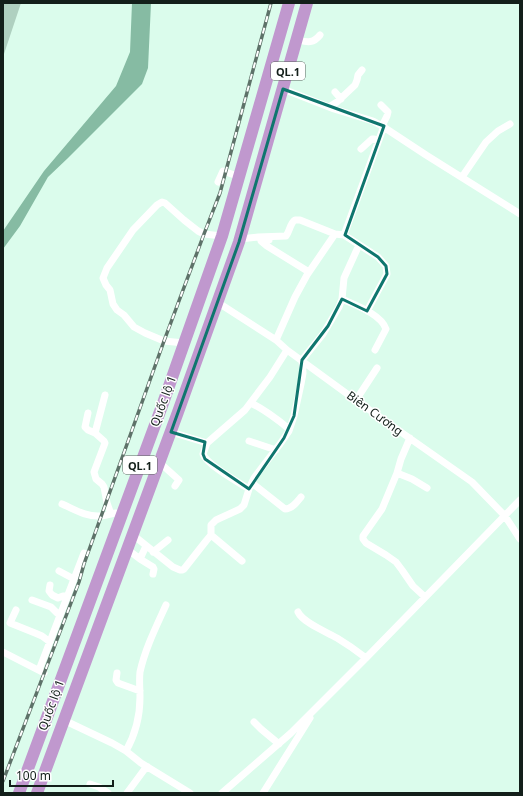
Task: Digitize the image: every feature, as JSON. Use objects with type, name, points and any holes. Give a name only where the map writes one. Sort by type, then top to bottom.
[{"type":"highway","name":"Quốc lộ 1","points":[[19,793],[117,514],[184,343],[222,236],[289,3]]},
{"type":"highway","name":"Quốc lộ 1","points":[[37,793],[171,432],[240,239],[307,3]]},
{"type":"highway","points":[[252,134],[269,138]]},
{"type":"street","points":[[296,40],[311,42],[315,41],[320,35]]},
{"type":"street","points":[[329,107],[355,85],[358,75],[362,70]]},
{"type":"street","points":[[283,89],[383,126],[520,214]]},
{"type":"street","points":[[335,92],[340,99]]},
{"type":"street","points":[[344,235],[388,114],[388,111],[381,105]]},
{"type":"street","points":[[462,177],[486,142],[498,131],[510,124]]},
{"type":"street","points":[[361,149],[372,139],[378,141]]},
{"type":"street","points":[[218,182],[223,171],[240,177]]},
{"type":"street","points":[[184,343],[164,341],[134,327],[113,304],[110,290],[104,282],[103,276],[132,230],[160,203],[165,203],[184,220],[204,234],[222,236]]},
{"type":"street","points":[[240,239],[286,236],[292,222],[295,220],[300,220],[334,234],[344,235],[378,257],[386,266],[387,274],[367,311]]},
{"type":"street","points":[[276,340],[295,297],[309,272],[334,234]]},
{"type":"street","points":[[283,240],[261,241],[309,272]]},
{"type":"street","points":[[242,560],[211,535],[210,528],[216,520],[242,507],[246,502],[250,486],[290,429],[303,373],[302,360],[328,326],[339,307],[342,299],[344,278],[359,245]]},
{"type":"street","points":[[342,299],[367,311],[384,325],[386,329],[375,350]]},
{"type":"street","name":"Biên Cương","points":[[217,302],[276,340],[287,350],[356,400],[472,482],[504,516],[520,539]]},
{"type":"street","points":[[287,350],[270,377],[250,403],[236,419],[207,443],[203,454],[205,459],[214,466],[250,486],[285,509],[291,508],[302,497]]},
{"type":"street","points":[[356,400],[377,368]]},
{"type":"street","points":[[95,433],[106,395]]},
{"type":"street","points":[[250,403],[262,408],[290,429]]},
{"type":"street","points":[[88,413],[84,427],[95,433],[104,440],[105,443],[94,472],[96,479],[104,487],[106,502],[117,514]]},
{"type":"street","points":[[171,432],[207,443]]},
{"type":"street","points":[[410,438],[382,509],[365,532],[363,539],[366,543],[396,562],[413,586],[425,597]]},
{"type":"street","points":[[249,441],[276,450]]},
{"type":"street","points":[[160,462],[179,480],[175,486]]},
{"type":"street","points":[[397,474],[412,479],[427,488]]},
{"type":"street","points":[[222,793],[291,733],[520,500]]},
{"type":"street","points":[[62,504],[92,516],[117,514]]},
{"type":"street","points":[[132,535],[173,567],[182,570],[211,535]]},
{"type":"street","points":[[153,552],[168,540]]},
{"type":"street","points":[[140,559],[146,546]]},
{"type":"street","points":[[128,549],[153,567],[154,574]]},
{"type":"street","points":[[3,652],[41,671],[60,614],[84,553]]},
{"type":"street","points":[[59,571],[74,579]]},
{"type":"street","points":[[50,585],[49,591],[56,598],[67,596]]},
{"type":"street","points":[[32,600],[51,607],[60,614]]},
{"type":"street","points":[[126,751],[130,744],[139,715],[140,673],[144,657],[166,605]]},
{"type":"street","points":[[16,610],[10,623],[35,633],[50,642]]},
{"type":"street","points":[[298,612],[300,616],[314,626],[336,638],[366,658]]},
{"type":"street","points":[[117,673],[116,680],[118,683],[140,691]]},
{"type":"street","points":[[263,793],[318,706]]},
{"type":"street","points":[[64,720],[126,751],[141,763],[190,793]]},
{"type":"street","points":[[254,722],[279,744]]},
{"type":"street","points":[[127,793],[144,770],[148,767]]},
{"type":"street","points":[[90,784],[108,793]]},
{"type":"highlighted area","points":[[283,89],[384,126],[345,235],[378,257],[386,266],[387,274],[367,311],[342,299],[328,326],[302,360],[294,416],[284,438],[249,489],[205,459],[203,454],[205,442],[171,432],[239,242]]},
{"type":"shaded area","points":[[3,3],[21,3],[3,57]]},
{"type":"shaded area","points":[[132,3],[151,3],[148,68],[142,84],[48,177],[20,226],[3,249],[3,231],[44,171],[116,86],[130,52]]},
{"type":"railway","points":[[3,781],[79,582],[84,564],[164,341],[220,193],[271,3]]}]
